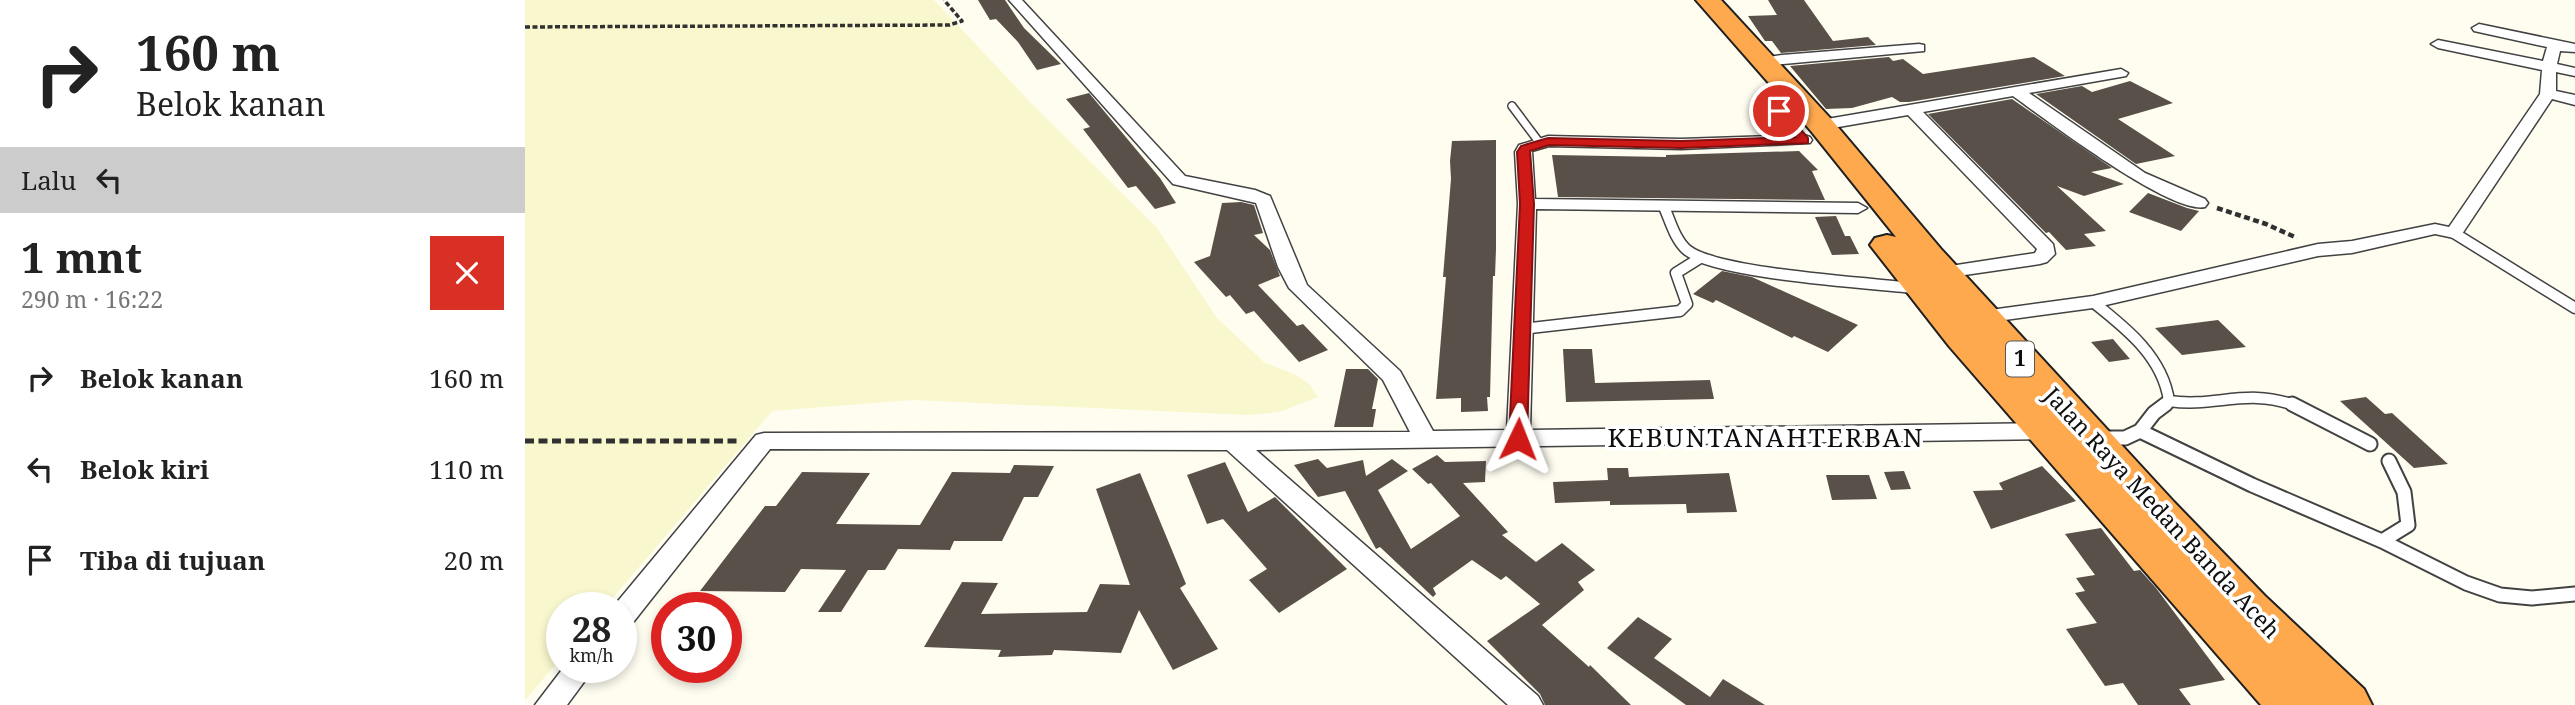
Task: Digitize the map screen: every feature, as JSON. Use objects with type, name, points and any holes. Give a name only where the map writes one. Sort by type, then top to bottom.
[{"type":"highway","name":"Jalan Raya Medan Banda Aceh","points":[[1704,10],[1762,62],[1813,133],[1858,208],[1924,269],[1983,317],[2248,610],[2345,705]]},
{"type":"highway","name":"Jalan Raya Medan Banda Aceh","points":[[1704,10],[1813,133],[1924,269],[2045,431],[2294,705]]},
{"type":"street","points":[[1015,0],[1179,180],[1242,192],[1264,200],[1299,288],[1392,376],[1425,438]]},
{"type":"street","points":[[2479,28],[2569,47]]},
{"type":"street","points":[[2438,44],[2575,72]]},
{"type":"street","points":[[1983,317],[2093,302],[2318,250],[2352,247],[2435,229],[2454,233],[2549,94],[2549,67],[2554,47],[2569,47]]},
{"type":"street","points":[[1762,62],[1804,57],[1859,56],[1919,48]]},
{"type":"street","points":[[1518,439],[1527,204],[1523,152],[1525,148],[1539,142],[1681,144],[1813,133],[1913,110],[2121,74]]},
{"type":"street","points":[[2017,92],[2139,177],[2199,203]]},
{"type":"street","points":[[2549,94],[2575,100]]},
{"type":"street","points":[[1913,110],[2046,248],[2046,254],[2041,258],[1924,269]]},
{"type":"street","points":[[1527,204],[1858,208]]},
{"type":"street","points":[[637,597],[764,441],[1233,442],[2045,431]]},
{"type":"street","points":[[1233,442],[1528,705]]},
{"type":"street","points":[[550,705],[568,683]]},
{"type":"lane","points":[[1512,106],[1539,142]]},
{"type":"lane","points":[[1664,207],[1686,249],[1700,258],[1748,268],[1924,269]]},
{"type":"lane","points":[[2454,233],[2575,308]]},
{"type":"lane","points":[[1522,329],[1680,311],[1687,304],[1676,273],[1700,258]]},
{"type":"lane","points":[[2093,302],[2122,326],[2163,372],[2169,390],[2169,401]]},
{"type":"lane","points":[[2091,438],[2125,438],[2140,431],[2154,413],[2169,401],[2190,405],[2253,396],[2269,397],[2294,405],[2370,444]]},
{"type":"lane","points":[[2140,431],[2252,485],[2382,541],[2466,583],[2500,595],[2532,598],[2575,594]]},
{"type":"lane","points":[[2382,541],[2408,525],[2408,499],[2402,481],[2389,461]]},
{"type":"path","points":[[525,27],[949,25],[962,21],[944,0]]},
{"type":"path","points":[[2199,203],[2266,224],[2318,250]]},
{"type":"path","points":[[525,441],[764,441]]},
{"type":"shaded area","points":[[525,0],[934,0],[1031,103],[1157,228],[1217,318],[1264,362],[1296,375],[1310,385],[1318,397],[1279,412],[1248,415],[913,400],[772,411],[618,592],[546,592],[546,676],[525,700]]},
{"type":"building","points":[[978,0],[1005,0],[1024,28],[1061,64],[1037,70],[1018,42],[996,19],[990,20]]},
{"type":"building","points":[[1768,0],[1804,0],[1833,41],[1868,37],[1876,45],[1781,53],[1772,41],[1765,41],[1748,16],[1777,15]]},
{"type":"building","points":[[1889,57],[1893,61],[1903,59],[1923,74],[2034,57],[2065,76],[1909,102],[1900,102],[1892,97],[1852,108],[1826,109],[1790,66]]},
{"type":"building","points":[[2130,81],[2173,103],[2118,119],[2175,156],[2136,164],[2036,94],[2082,86],[2092,92]]},
{"type":"building","points":[[1089,93],[1160,178],[1176,203],[1155,209],[1136,186],[1128,188],[1083,129],[1090,127],[1066,99]]},
{"type":"building","points":[[2012,99],[2112,168],[2091,172],[2124,184],[2084,196],[2057,186],[2106,231],[2084,234],[2096,246],[2066,250],[1928,114]]},
{"type":"building","points":[[1496,140],[1496,249],[1490,397],[1487,397],[1488,411],[1461,412],[1461,398],[1436,399],[1446,277],[1443,277],[1452,141]]},
{"type":"building","points":[[1799,151],[1818,170],[1812,171],[1825,200],[1558,197],[1552,155],[1666,157]]},
{"type":"building","points":[[2148,193],[2199,211],[2181,231],[2129,212]]},
{"type":"building","points":[[1241,202],[1254,205],[1263,233],[1254,235],[1270,250],[1280,276],[1258,285],[1297,326],[1303,324],[1328,350],[1299,362],[1254,311],[1246,314],[1230,295],[1226,297],[1194,262],[1210,256],[1222,203]]},
{"type":"building","points":[[1836,216],[1845,236],[1850,236],[1859,254],[1832,255],[1815,217]]},
{"type":"building","points":[[1722,271],[1752,277],[1858,325],[1828,352],[1794,336],[1792,338],[1716,300],[1713,303],[1693,294]]},
{"type":"building","points":[[2218,320],[2246,347],[2182,355],[2155,328]]},
{"type":"building","points":[[2113,339],[2130,359],[2109,362],[2091,342]]},
{"type":"building","points":[[1563,349],[1592,349],[1595,383],[1710,380],[1714,399],[1566,402]]},
{"type":"building","points":[[1346,369],[1368,369],[1378,379],[1372,409],[1376,409],[1373,427],[1334,427]]},
{"type":"building","points":[[2366,397],[2385,414],[2392,413],[2448,464],[2414,468],[2340,401]]},
{"type":"building","points":[[1437,455],[1445,462],[1486,461],[1485,482],[1463,483],[1508,532],[1502,535],[1536,562],[1562,543],[1595,570],[1578,582],[1584,590],[1542,625],[1589,667],[1590,665],[1631,705],[1545,705],[1540,694],[1487,641],[1540,604],[1506,576],[1501,580],[1472,560],[1433,588],[1436,594],[1433,597],[1380,547],[1376,549],[1345,491],[1318,497],[1294,465],[1318,459],[1327,468],[1363,460],[1366,476],[1392,459],[1408,471],[1378,490],[1411,549],[1460,516],[1431,483],[1428,484],[1412,469]]},
{"type":"building","points":[[1225,462],[1248,512],[1275,497],[1347,569],[1279,613],[1249,580],[1267,569],[1223,519],[1207,524],[1187,475]]},
{"type":"building","points":[[1014,465],[1054,466],[1038,497],[1024,497],[1002,541],[954,541],[950,550],[898,549],[885,570],[868,570],[841,612],[818,612],[846,570],[801,569],[785,592],[700,591],[765,506],[776,506],[802,472],[870,473],[836,524],[920,525],[952,472],[1010,473]]},
{"type":"building","points":[[2042,466],[2076,501],[1991,529],[1973,491],[2003,490],[1999,483]]},
{"type":"building","points":[[1607,468],[1628,468],[1629,477],[1729,473],[1737,512],[1687,513],[1686,504],[1610,505],[1610,501],[1555,503],[1553,482],[1608,480]]},
{"type":"building","points":[[1904,471],[1911,489],[1891,490],[1884,472]]},
{"type":"building","points":[[1140,473],[1186,584],[1180,588],[1218,649],[1173,670],[1139,610],[1121,653],[1054,650],[1052,655],[998,657],[1001,650],[924,647],[962,582],[998,583],[981,614],[1087,612],[1100,584],[1130,585],[1096,489]]},
{"type":"building","points":[[1826,475],[1869,475],[1877,499],[1832,500]]},
{"type":"building","points":[[2101,528],[2134,571],[2140,570],[2156,588],[2225,680],[2179,689],[2191,705],[2138,705],[2123,683],[2105,686],[2066,629],[2097,623],[2075,593],[2085,591],[2076,578],[2095,575],[2065,534]]},
{"type":"building","points":[[1638,617],[1672,639],[1654,658],[1710,697],[1723,679],[1765,705],[1686,705],[1607,648]]},
{"type":"district","name":"KEBUNTANAHTERBAN","points":[[1766,438]]},
{"type":"route","points":[[1518,439],[1527,204],[1523,152],[1525,148],[1548,141],[1681,144],[1804,140],[1779,111]]}]
